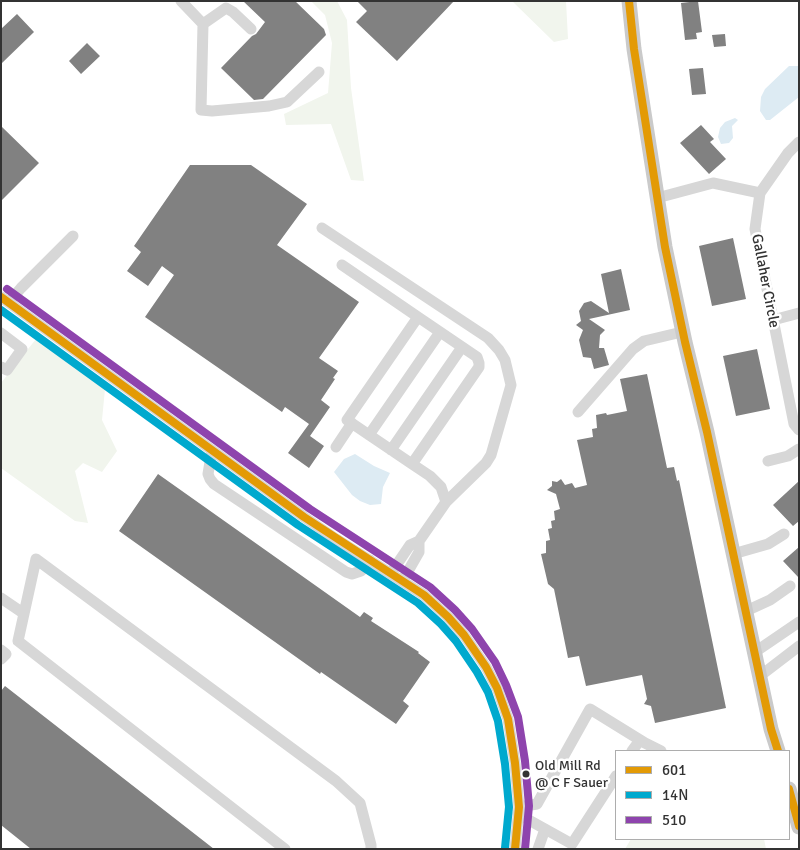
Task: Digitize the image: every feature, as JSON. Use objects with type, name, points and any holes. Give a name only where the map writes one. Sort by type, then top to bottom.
[{"type":"main road","points":[[628,1],[665,247],[682,332],[707,432],[778,750]]},
{"type":"main road","points":[[790,793],[799,827]]},
{"type":"street","points":[[181,1],[203,24],[201,110],[212,111],[269,106],[287,102],[319,72]]},
{"type":"street","points":[[203,24],[226,8],[251,29]]},
{"type":"street","name":"Gallaher Circle","points":[[799,142],[788,152],[760,193],[755,228],[794,424],[799,430]]},
{"type":"street","points":[[657,198],[713,183],[760,193]]},
{"type":"street","points":[[322,228],[488,338],[505,360],[511,381],[510,392],[491,455],[486,464],[446,502],[419,541],[410,545],[391,573]]},
{"type":"street","points":[[73,236],[21,288],[5,300],[336,539],[424,595],[448,617],[464,635],[492,677],[508,719],[515,763],[518,811],[515,849]]},
{"type":"street","points":[[342,265],[477,357],[478,367],[412,464]]},
{"type":"street","points":[[772,320],[799,313]]},
{"type":"street","points":[[418,317],[347,420],[437,482],[444,492],[446,502]]},
{"type":"street","points":[[369,435],[440,332]]},
{"type":"street","points":[[578,412],[608,375],[644,340],[682,332]]},
{"type":"street","points":[[1,333],[22,349],[7,370],[1,367]]},
{"type":"street","points":[[391,450],[462,347]]},
{"type":"street","points":[[336,447],[352,423]]},
{"type":"street","points":[[768,461],[788,456],[799,448]]},
{"type":"street","points":[[212,450],[208,474],[214,484],[346,572],[352,574],[361,571],[370,560]]},
{"type":"street","points":[[733,554],[768,544],[784,534]]},
{"type":"street","points":[[403,580],[419,552],[419,541]]},
{"type":"street","points":[[284,849],[18,641],[36,559],[336,781],[360,803],[371,849]]},
{"type":"street","points":[[746,611],[770,600],[790,586]]},
{"type":"street","points":[[1,598],[23,613]]},
{"type":"street","points":[[755,652],[799,622]]},
{"type":"street","points":[[760,676],[799,646]]},
{"type":"street","points":[[1,650],[6,654],[1,659]]},
{"type":"street","points":[[518,811],[537,804],[590,709],[659,750]]},
{"type":"street","points":[[633,750],[640,740]]},
{"type":"street","points":[[518,811],[576,846],[615,778]]},
{"type":"street","points":[[538,849],[545,829]]},
{"type":"shaded area","points":[[311,1],[337,1],[347,20],[351,88],[364,181],[351,180],[331,124],[286,125],[284,114],[328,93],[332,43],[325,15]]},
{"type":"shaded area","points":[[512,1],[566,1],[568,39],[554,42]]},
{"type":"shaded area","points":[[789,66],[799,66],[799,97],[770,120],[766,120],[760,111],[761,97],[765,89]]},
{"type":"shaded area","points":[[735,118],[738,120],[732,126],[733,138],[729,143],[721,144],[718,137],[720,128],[725,122]]},
{"type":"shaded area","points":[[36,339],[105,389],[102,420],[117,451],[102,472],[83,463],[75,471],[88,523],[75,521],[1,468],[1,383]]},
{"type":"shaded area","points":[[355,454],[390,473],[383,487],[381,504],[370,505],[360,501],[352,495],[334,472],[344,459]]},
{"type":"shaded area","points":[[630,840],[764,840],[766,849],[625,849]]},
{"type":"building","points":[[243,1],[295,1],[324,29],[326,35],[263,99],[254,100],[221,68],[256,34],[265,22]]},
{"type":"building","points":[[357,1],[454,1],[397,61],[356,22],[367,11]]},
{"type":"building","points":[[698,1],[702,32],[696,33],[697,39],[685,40],[681,3]]},
{"type":"building","points":[[17,14],[34,32],[1,64],[1,29]]},
{"type":"building","points":[[725,34],[726,46],[714,47],[712,35]]},
{"type":"building","points":[[87,43],[100,56],[81,74],[69,61]]},
{"type":"building","points":[[703,68],[706,94],[692,95],[689,69]]},
{"type":"building","points":[[701,125],[714,139],[710,142],[726,159],[709,174],[680,143]]},
{"type":"building","points":[[1,126],[39,163],[1,201]]},
{"type":"building","points":[[190,165],[251,165],[307,204],[277,245],[359,302],[319,358],[338,371],[321,400],[330,407],[310,436],[324,446],[309,468],[288,453],[309,424],[285,407],[282,412],[145,317],[174,275],[162,266],[148,286],[127,271],[141,252],[134,246]]},
{"type":"building","points":[[733,238],[746,299],[712,306],[699,246]]},
{"type":"building","points":[[621,269],[630,310],[589,319],[605,330],[600,335],[599,348],[604,348],[609,365],[594,369],[591,358],[583,357],[579,340],[583,330],[576,325],[581,321],[579,311],[584,303],[591,301],[609,313],[601,274]]},
{"type":"building","points":[[757,349],[770,409],[736,416],[723,356]]},
{"type":"building","points":[[647,374],[667,468],[674,467],[677,481],[679,480],[726,708],[655,723],[651,706],[644,704],[647,699],[642,675],[586,686],[579,656],[568,658],[554,589],[548,584],[541,554],[546,553],[546,541],[550,540],[548,529],[552,528],[551,521],[555,520],[554,511],[560,509],[556,494],[547,490],[552,486],[552,481],[557,482],[561,479],[565,485],[572,483],[575,488],[587,485],[577,440],[593,437],[592,429],[597,428],[596,415],[627,411],[620,379]]},
{"type":"building","points":[[158,474],[360,617],[364,612],[373,618],[371,621],[419,652],[430,662],[403,701],[409,706],[396,724],[321,672],[320,674],[119,531]]},
{"type":"building","points":[[799,481],[799,521],[793,526],[773,505]]},
{"type":"building","points":[[799,547],[799,578],[783,561]]},
{"type":"building","points":[[5,686],[214,849],[31,849],[1,825],[1,691]]},
{"type":"transit line","name":"601","points":[[629,1],[634,49],[665,247],[771,729],[778,750]]},
{"type":"transit line","name":"510","points":[[7,289],[310,509],[430,587],[455,610],[472,629],[495,662],[518,717],[525,761],[529,806],[525,849]]},
{"type":"transit line","name":"601","points":[[1,297],[304,517],[424,595],[448,617],[464,635],[486,667],[497,688],[508,719],[519,807],[515,849]]},
{"type":"transit line","name":"14N","points":[[1,310],[298,525],[418,603],[441,624],[456,641],[477,672],[488,692],[498,721],[509,807],[505,848]]},
{"type":"transit line","name":"601","points":[[790,793],[799,826]]},
{"type":"place","name":"Old Mill Rd @ C F Sauer","points":[[526,774]]}]
